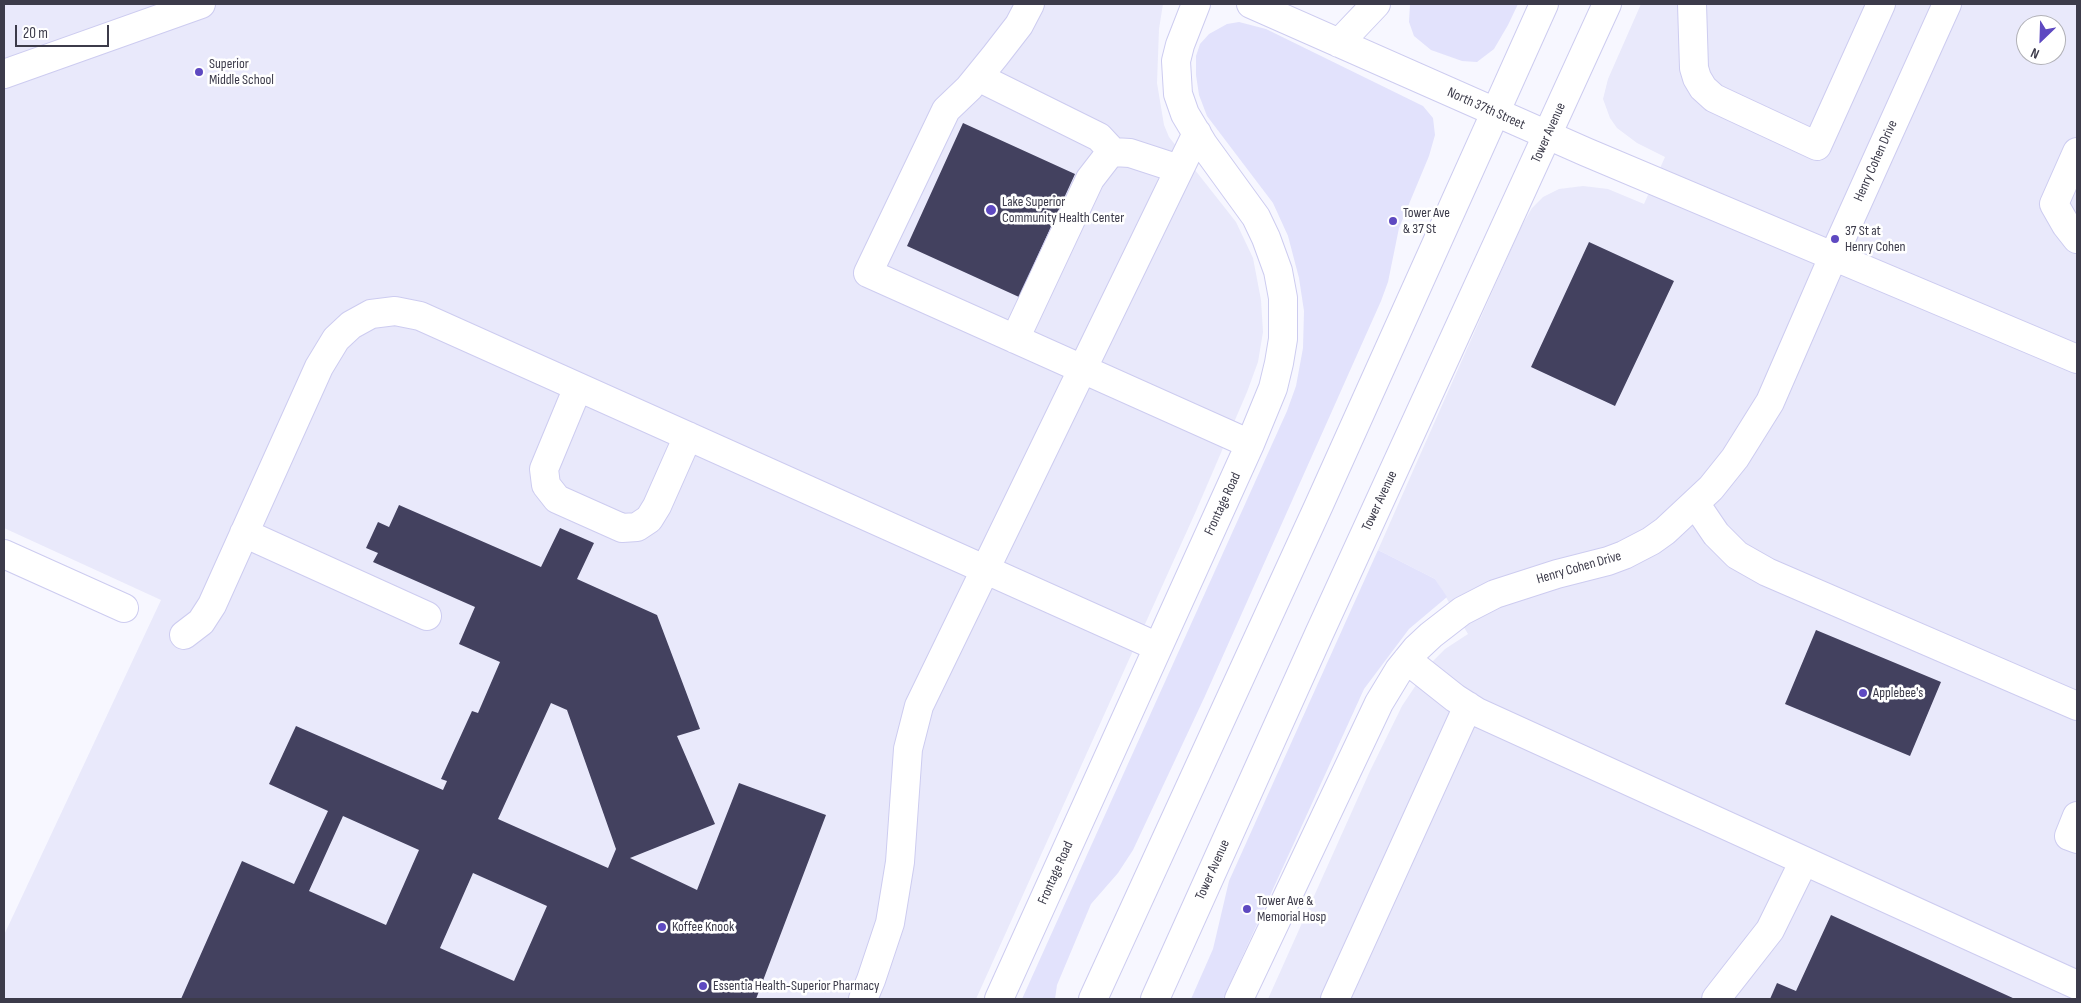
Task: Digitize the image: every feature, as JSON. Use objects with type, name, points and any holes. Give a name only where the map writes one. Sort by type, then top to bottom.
[{"type":"street","points":[[4,74],[201,4]]},
{"type":"street","points":[[1030,4],[1019,24],[978,77],[946,110],[868,273],[1250,444]]},
{"type":"street","name":"Frontage Road","points":[[999,999],[1250,444],[1273,388],[1280,363],[1284,339],[1283,298],[1278,271],[1266,238],[1256,217],[1197,134],[1185,114],[1178,94],[1176,73],[1180,45],[1196,4]]},
{"type":"street","name":"North 37th Street","points":[[1251,4],[1547,136],[2077,359]]},
{"type":"street","points":[[1339,43],[1376,4]]},
{"type":"street","points":[[1093,999],[1319,505],[1544,4]]},
{"type":"street","name":"Tower Avenue","points":[[1155,999],[1319,634],[1607,4]]},
{"type":"street","points":[[1692,4],[1694,68],[1703,88],[1714,98],[1817,146],[1881,4]]},
{"type":"street","name":"Henry Cohen Drive","points":[[1239,999],[1368,724],[1389,686],[1407,660],[1431,635],[1478,602],[1516,586],[1624,555],[1665,531],[1711,488],[1736,458],[1763,415],[1832,257],[1947,4]]},
{"type":"street","points":[[978,77],[1099,137],[1113,152],[1130,153],[1179,169]]},
{"type":"street","points":[[863,999],[890,923],[900,862],[908,749],[919,706],[1197,134]]},
{"type":"street","points":[[1015,339],[1090,179],[1097,167],[1113,152]]},
{"type":"street","points":[[2077,152],[2054,204],[2066,225],[2077,239]]},
{"type":"street","points":[[184,635],[195,628],[206,615],[319,367],[336,339],[351,325],[371,314],[395,311],[420,316],[1158,647]]},
{"type":"street","points":[[578,387],[544,470],[546,485],[557,499],[622,528],[637,527],[649,519],[657,506],[688,436]]},
{"type":"street","points":[[1695,503],[1716,534],[1737,555],[1767,572],[2077,706]]},
{"type":"street","points":[[244,533],[427,616]]},
{"type":"street","points":[[4,554],[124,608]]},
{"type":"street","points":[[1407,660],[1468,706],[2077,985]]},
{"type":"street","points":[[1335,999],[1468,706]]},
{"type":"street","points":[[2077,816],[2069,836],[2077,839]]},
{"type":"street","points":[[1716,999],[1770,930],[1804,861]]},
{"type":"shaded area","points":[[4,4],[1163,4],[1159,29],[1157,83],[1164,125],[1169,137],[1236,222],[1253,258],[1261,300],[1263,332],[1258,362],[1196,511],[976,999],[4,999],[4,935],[161,600],[4,528]]},
{"type":"shaded area","points":[[1410,4],[1518,4],[1494,49],[1477,62],[1462,61],[1431,50],[1414,36],[1409,22]]},
{"type":"shaded area","points":[[1641,4],[2077,4],[2077,999],[1268,999],[1370,771],[1402,706],[1430,664],[1445,649],[1468,634],[1435,579],[1378,550],[1520,229],[1532,208],[1543,197],[1559,189],[1583,186],[1608,189],[1644,204],[1665,157],[1637,143],[1617,128],[1610,118],[1603,99],[1608,79]]},
{"type":"shaded area","points":[[1239,22],[1266,29],[1423,106],[1433,118],[1435,135],[1429,156],[1399,228],[1388,282],[1381,301],[1205,696],[1133,850],[1118,873],[1091,904],[1057,985],[1055,999],[1022,999],[1287,411],[1296,386],[1303,348],[1304,311],[1299,278],[1288,236],[1273,203],[1207,116],[1199,95],[1196,56],[1200,44],[1209,34],[1227,24]]},
{"type":"shaded area","points":[[1378,550],[1435,579],[1447,597],[1409,629],[1364,689],[1223,999],[1191,999],[1213,949],[1229,881]]},
{"type":"building","name":"Lake Superior Community Health Center","points":[[963,123],[1075,174],[1019,297],[907,246]]},
{"type":"building","points":[[1589,242],[1674,281],[1615,406],[1531,367]]},
{"type":"building","points":[[399,505],[541,567],[560,528],[594,543],[577,579],[657,615],[700,729],[677,736],[715,824],[630,858],[697,890],[739,783],[826,815],[756,999],[181,999],[242,861],[294,884],[328,811],[269,784],[296,726],[443,790],[447,781],[441,779],[472,711],[478,713],[500,662],[459,644],[475,607],[373,562],[378,553],[366,548],[378,522],[389,527]],"holes":[[[551,703],[567,710],[616,849],[608,868],[498,819]],[[343,816],[419,850],[386,925],[309,891]],[[473,873],[547,906],[514,981],[440,948]]]},
{"type":"building","name":"Applebee's","points":[[1816,630],[1941,682],[1910,756],[1785,704]]},
{"type":"building","points":[[1831,915],[2015,999],[1770,999],[1777,983],[1796,991]]},
{"type":"place","name":"Superior Middle School","points":[[199,72]]},
{"type":"place","name":"Lake Superior Community Health Center","points":[[991,210]]},
{"type":"place","name":"Tower Ave & 37 St","points":[[1393,221]]},
{"type":"place","name":"37 St at Henry Cohen","points":[[1835,239]]},
{"type":"place","name":"Applebee's","points":[[1863,693]]},
{"type":"place","name":"Tower Ave & Memorial Hosp","points":[[1247,909]]},
{"type":"place","name":"Koffee Knook","points":[[662,927]]},
{"type":"place","name":"Essentia Health-Superior Pharmacy","points":[[703,986]]}]
